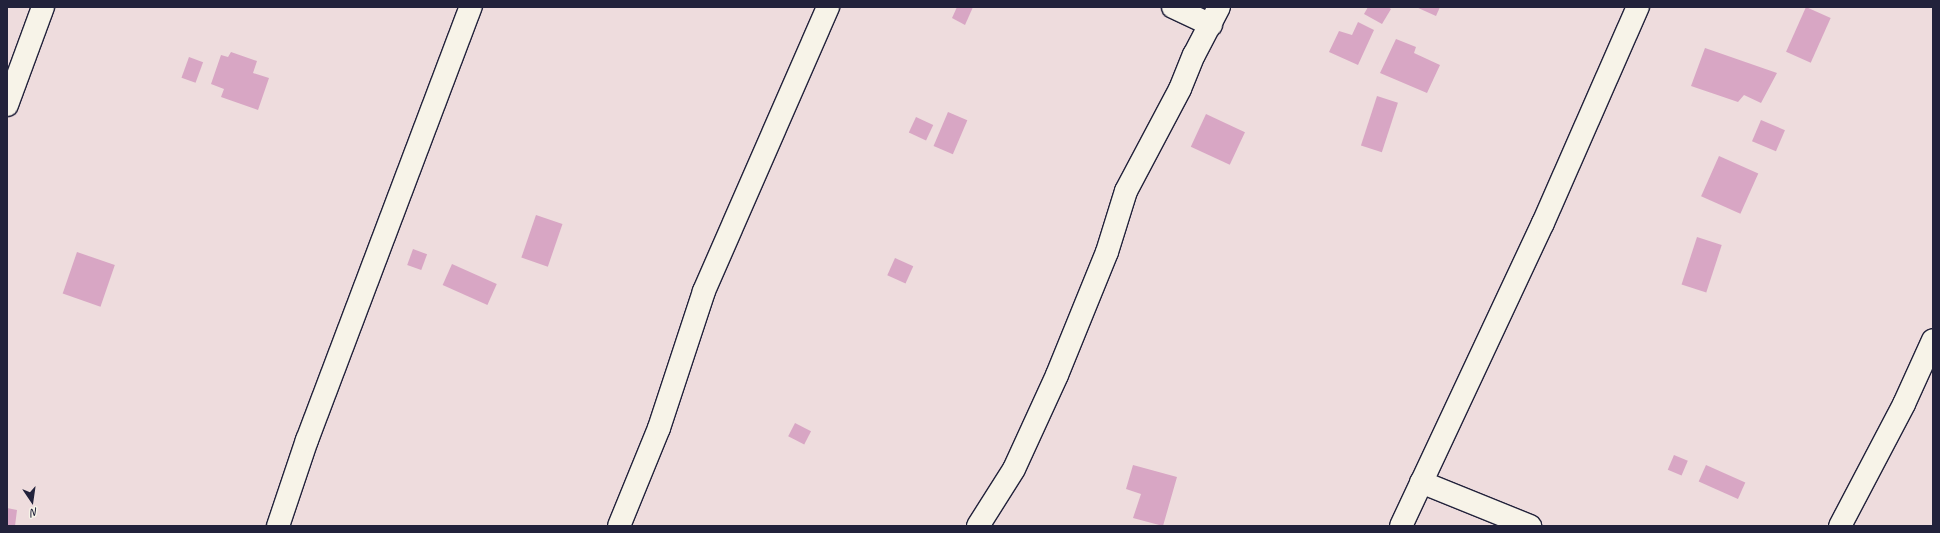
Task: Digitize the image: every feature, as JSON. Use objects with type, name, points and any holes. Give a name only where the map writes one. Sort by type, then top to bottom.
[{"type":"street","points":[[7,105],[43,7]]},
{"type":"street","points":[[278,526],[307,440],[471,7]]},
{"type":"street","points":[[620,526],[659,428],[704,291],[828,7]]},
{"type":"street","points":[[978,526],[1014,469],[1057,375],[1107,252],[1126,191],[1215,16],[1173,7]]},
{"type":"street","points":[[1401,526],[1543,223],[1638,7]]},
{"type":"street","points":[[1840,526],[1904,404],[1933,340]]},
{"type":"street","points":[[1421,482],[1530,526]]},
{"type":"building","points":[[957,7],[973,7],[965,25],[952,18]]},
{"type":"building","points":[[1368,7],[1388,7],[1391,9],[1382,24],[1364,14]]},
{"type":"building","points":[[1416,7],[1440,7],[1436,16]]},
{"type":"building","points":[[1806,7],[1831,18],[1811,63],[1786,52]]},
{"type":"building","points":[[1358,22],[1374,30],[1358,65],[1329,52],[1339,31],[1352,35]]},
{"type":"building","points":[[1396,39],[1416,47],[1414,53],[1440,65],[1427,93],[1380,73]]},
{"type":"building","points":[[1705,48],[1777,73],[1761,103],[1744,95],[1738,102],[1691,86]]},
{"type":"building","points":[[231,52],[257,61],[253,73],[269,78],[258,110],[221,97],[224,89],[211,84],[221,55],[228,57]]},
{"type":"building","points":[[189,57],[203,62],[196,83],[181,78]]},
{"type":"building","points":[[1377,96],[1398,103],[1382,152],[1361,145]]},
{"type":"building","points":[[948,112],[967,120],[953,154],[934,146]]},
{"type":"building","points":[[1206,114],[1245,132],[1230,165],[1191,147]]},
{"type":"building","points":[[916,117],[933,125],[926,140],[909,132]]},
{"type":"building","points":[[1761,120],[1785,130],[1776,151],[1752,141]]},
{"type":"building","points":[[1719,156],[1758,173],[1740,214],[1701,196]]},
{"type":"building","points":[[536,215],[562,224],[548,267],[521,258]]},
{"type":"building","points":[[1697,237],[1722,245],[1706,293],[1682,285]]},
{"type":"building","points":[[413,249],[427,254],[421,270],[407,265]]},
{"type":"building","points":[[77,252],[115,265],[100,307],[63,294]]},
{"type":"building","points":[[895,258],[913,266],[906,283],[887,275]]},
{"type":"building","points":[[452,264],[497,284],[487,305],[443,285]]},
{"type":"building","points":[[795,423],[811,431],[804,445],[788,436]]},
{"type":"building","points":[[1674,455],[1688,461],[1682,476],[1668,470]]},
{"type":"building","points":[[1133,465],[1177,477],[1163,526],[1133,518],[1141,494],[1126,489]]},
{"type":"building","points":[[1706,465],[1745,482],[1738,499],[1699,481]]},
{"type":"building","points":[[7,508],[17,510],[15,526],[7,526]]}]
